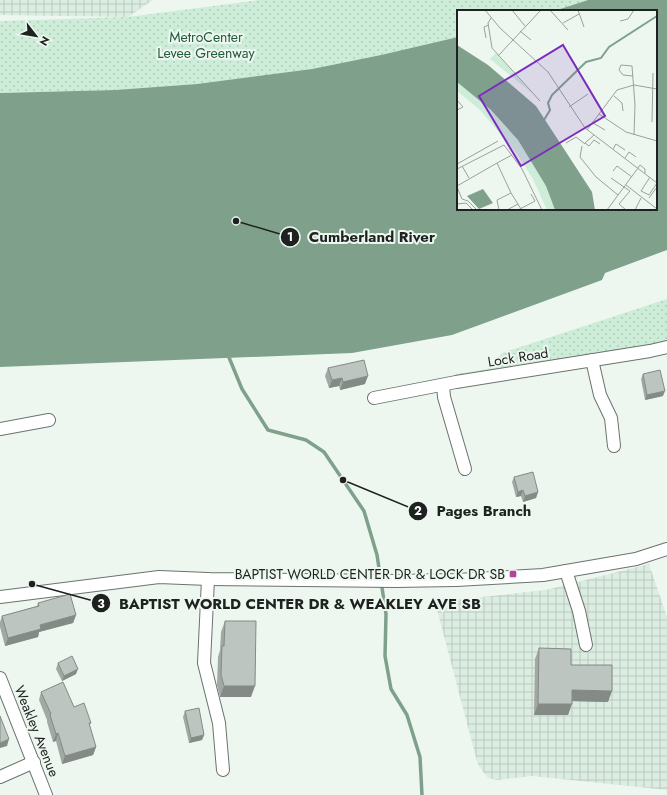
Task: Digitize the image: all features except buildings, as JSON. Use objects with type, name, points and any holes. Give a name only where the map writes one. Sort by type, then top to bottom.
[{"type":"street","name":"Lock Road","points":[[374,398],[667,347]]},
{"type":"street","points":[[592,360],[600,395],[611,418],[614,446]]},
{"type":"street","points":[[443,385],[444,398],[465,469]]},
{"type":"street","points":[[0,429],[49,420]]},
{"type":"street","points":[[0,597],[159,577],[394,581],[456,580],[543,575],[636,559],[667,548]]},
{"type":"street","points":[[566,571],[579,611],[586,645]]},
{"type":"street","points":[[208,579],[204,663],[219,723],[223,770]]},
{"type":"street","name":"Weakley Avenue","points":[[1,681],[46,795]]},
{"type":"street","points":[[0,777],[34,762]]},
{"type":"shaded area","points":[[0,0],[153,0],[128,17],[0,15]]},
{"type":"shaded area","points":[[588,0],[667,0],[667,250],[605,273],[602,280],[452,335],[352,353],[0,367],[0,93],[115,90],[197,84],[312,69],[457,37],[457,210],[657,210],[657,10],[557,10]]},
{"type":"shaded area","points":[[649,564],[667,617],[667,790],[532,776],[497,780],[488,778],[478,765],[435,602],[546,590]]},
{"type":"green space","name":"MetroCenter Levee Greenway","points":[[259,0],[588,0],[557,10],[457,10],[457,37],[312,69],[197,84],[115,90],[0,93],[0,21],[128,17]]},
{"type":"green space","points":[[667,299],[667,347],[456,382],[456,374],[488,369],[502,353]]},
{"type":"waterway","points":[[228,355],[242,389],[268,430],[306,440],[324,452],[364,511],[377,555],[386,614],[385,656],[391,689],[407,715],[420,757],[422,795]]},
{"type":"place","name":"Cumberland River","points":[[236,221]]},
{"type":"place","name":"Pages Branch","points":[[343,480]]},
{"type":"place","name":"BAPTIST WORLD CENTER DR & LOCK DR SB","points":[[513,574]]},
{"type":"place","name":"BAPTIST WORLD CENTER DR & WEAKLEY AVE SB","points":[[32,584]]}]
